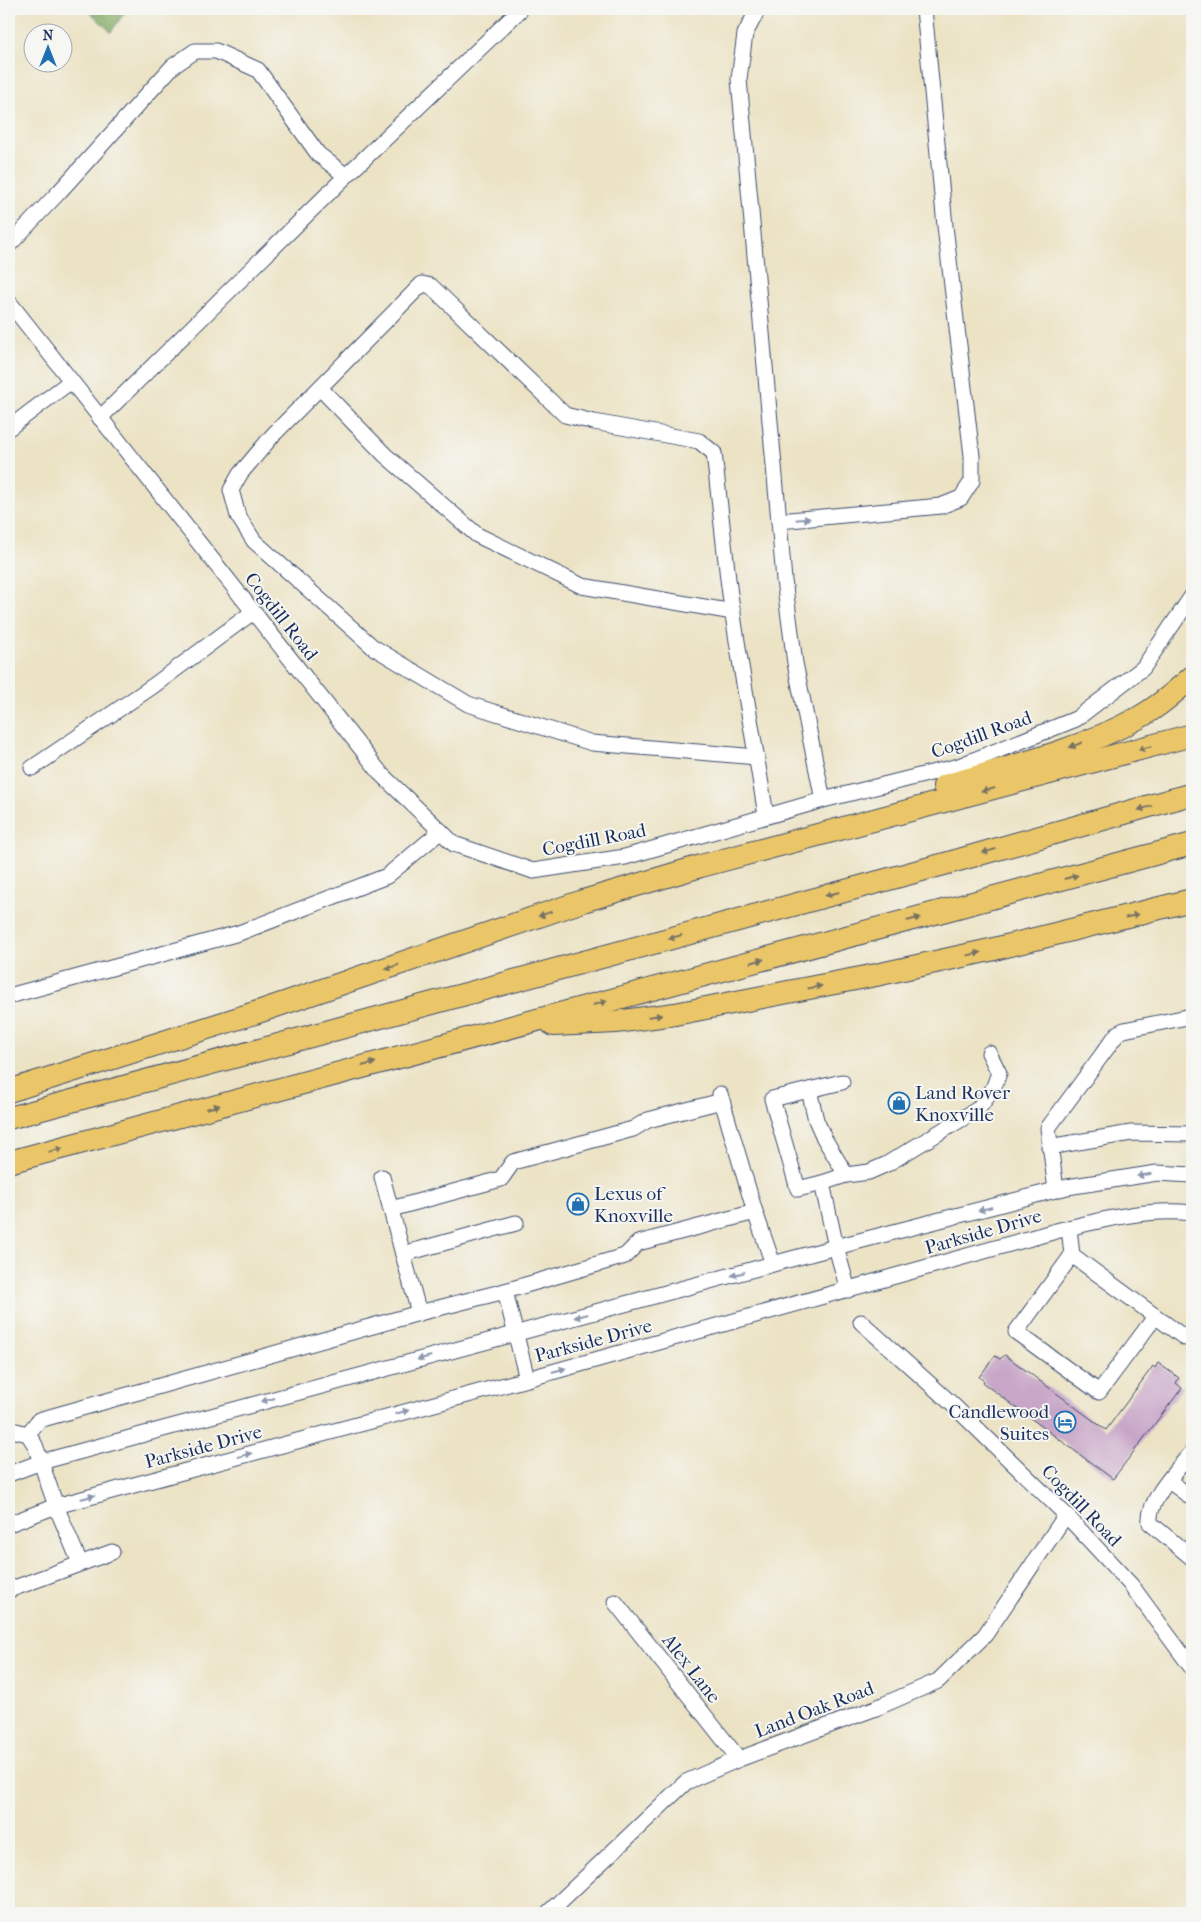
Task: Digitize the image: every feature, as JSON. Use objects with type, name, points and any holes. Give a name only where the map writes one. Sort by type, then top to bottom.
[{"type":"highway","points":[[9,1091],[261,1011],[763,840],[1064,750],[1137,718],[1162,702],[1192,677]]},
{"type":"highway","points":[[583,900],[702,866],[1192,735]]},
{"type":"highway","points":[[9,1118],[881,881],[1192,794]]},
{"type":"highway","points":[[9,1162],[1192,844]]},
{"type":"highway","points":[[502,1028],[616,1022],[675,1014],[876,975],[990,950],[1192,900]]},
{"type":"street","points":[[100,418],[346,176],[521,9]]},
{"type":"street","points":[[758,9],[745,34],[739,78],[784,580],[796,663],[823,800]]},
{"type":"street","points":[[778,521],[941,506],[960,498],[972,480],[972,456],[945,226],[924,9]]},
{"type":"street","points":[[9,245],[60,192],[172,67],[195,52],[216,51],[258,70],[318,154],[346,176]]},
{"type":"street","points":[[757,757],[592,743],[468,704],[372,647],[254,541],[238,516],[231,490],[240,474],[273,435],[422,284],[430,286],[565,415],[699,441],[714,453],[728,580],[757,757],[766,816]]},
{"type":"street","name":"Cogdill Road","points":[[9,302],[382,775],[454,844],[532,871],[625,856],[823,800],[960,766],[1076,719],[1143,668],[1192,596]]},
{"type":"street","points":[[9,428],[71,381]]},
{"type":"street","points":[[320,388],[385,455],[477,535],[582,586],[733,612]]},
{"type":"street","points":[[32,768],[153,686],[253,612]]},
{"type":"street","points":[[9,996],[248,930],[387,876],[441,831]]},
{"type":"street","points":[[1056,1190],[1048,1128],[1118,1033],[1124,1030],[1192,1016]]},
{"type":"street","points":[[842,1082],[772,1099],[798,1189],[846,1175],[869,1172],[887,1164],[978,1110],[993,1089],[999,1073],[989,1053]]},
{"type":"street","points":[[809,1090],[816,1120],[824,1138],[846,1175]]},
{"type":"street","points":[[391,1209],[501,1180],[513,1162],[633,1129],[648,1120],[721,1097],[755,1212],[773,1264]]},
{"type":"street","points":[[1050,1147],[1131,1133],[1192,1134]]},
{"type":"street","name":"Parkside Drive","points":[[9,1474],[42,1462],[517,1333],[1056,1190],[1157,1173],[1192,1175]]},
{"type":"street","points":[[382,1177],[419,1314]]},
{"type":"street","points":[[822,1183],[836,1247],[848,1290]]},
{"type":"street","points":[[28,1434],[39,1420],[506,1291],[625,1256],[638,1243],[755,1212]]},
{"type":"street","name":"Parkside Drive","points":[[9,1524],[56,1506],[848,1290],[1068,1228],[1095,1221],[1151,1213],[1192,1213]]},
{"type":"street","points":[[403,1254],[516,1223]]},
{"type":"street","points":[[1068,1228],[1072,1255],[1016,1332],[1099,1392],[1155,1317]]},
{"type":"street","points":[[1072,1255],[1185,1338]]},
{"type":"street","points":[[506,1291],[527,1378]]},
{"type":"street","name":"Cogdill Road","points":[[861,1322],[952,1404],[1066,1515],[1131,1585],[1192,1668]]},
{"type":"street","points":[[9,1431],[28,1434],[35,1445],[56,1506],[80,1563]]},
{"type":"street","points":[[1192,1452],[1159,1494],[1149,1514],[1150,1523],[1192,1558]]},
{"type":"street","points":[[1169,1481],[1192,1498]]},
{"type":"street","name":"Land Oak Road","points":[[548,1913],[686,1782],[738,1759],[876,1708],[938,1681],[985,1635],[1066,1515]]},
{"type":"street","points":[[9,1590],[112,1552]]},
{"type":"street","name":"Alex Lane","points":[[615,1602],[738,1759]]},
{"type":"green space","points":[[87,9],[127,9],[111,32]]},
{"type":"building","name":"Candlewood Suites","points":[[1005,1355],[1106,1430],[1153,1366],[1155,1368],[1158,1363],[1179,1378],[1176,1383],[1182,1388],[1113,1479],[983,1383],[984,1381],[979,1377],[995,1356],[1000,1359]]},
{"type":"place","name":"Land Rover Knoxville","points":[[899,1103]]},
{"type":"place","name":"Lexus of Knoxville","points":[[578,1204]]},
{"type":"place","name":"Candlewood Suites","points":[[1065,1422]]}]
